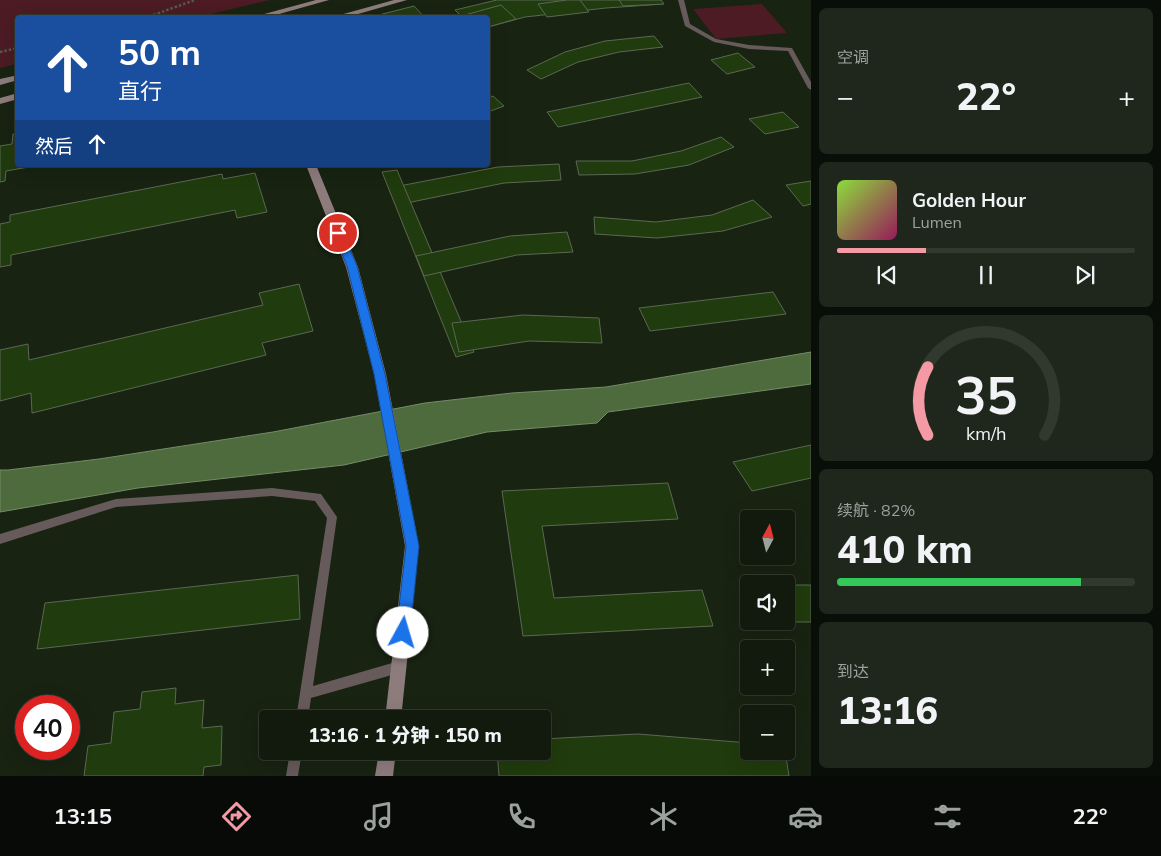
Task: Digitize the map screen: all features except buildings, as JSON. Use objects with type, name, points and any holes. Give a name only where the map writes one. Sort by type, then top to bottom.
[{"type":"street","points":[[265,15],[325,0]]},
{"type":"street","points":[[345,15],[403,0]]},
{"type":"street","points":[[0,82],[15,78]]},
{"type":"street","points":[[0,101],[15,97]]},
{"type":"street","points":[[312,167],[352,266],[380,374],[412,546],[394,710]]},
{"type":"street","points":[[384,776],[387,760]]},
{"type":"lane","points":[[681,0],[687,25],[714,40],[749,47],[790,48],[811,88]]},
{"type":"lane","points":[[0,539],[116,503],[272,492],[318,497],[332,517],[304,710]]},
{"type":"lane","points":[[307,693],[399,667]]},
{"type":"lane","points":[[292,776],[295,760]]},
{"type":"path","points":[[153,15],[194,0]]},
{"type":"path","points":[[0,52],[15,49]]},
{"type":"shaded area","points":[[0,0],[270,0],[206,15],[15,15],[15,64],[0,68]]},
{"type":"shaded area","points":[[762,4],[787,33],[716,39],[693,9]]},
{"type":"shaded area","points":[[811,352],[811,384],[608,412],[597,423],[487,432],[344,465],[138,488],[0,512],[0,470],[99,459],[273,432],[425,403],[512,393],[606,387]]},
{"type":"route","points":[[338,233],[352,266],[380,374],[412,546],[403,633]]}]
